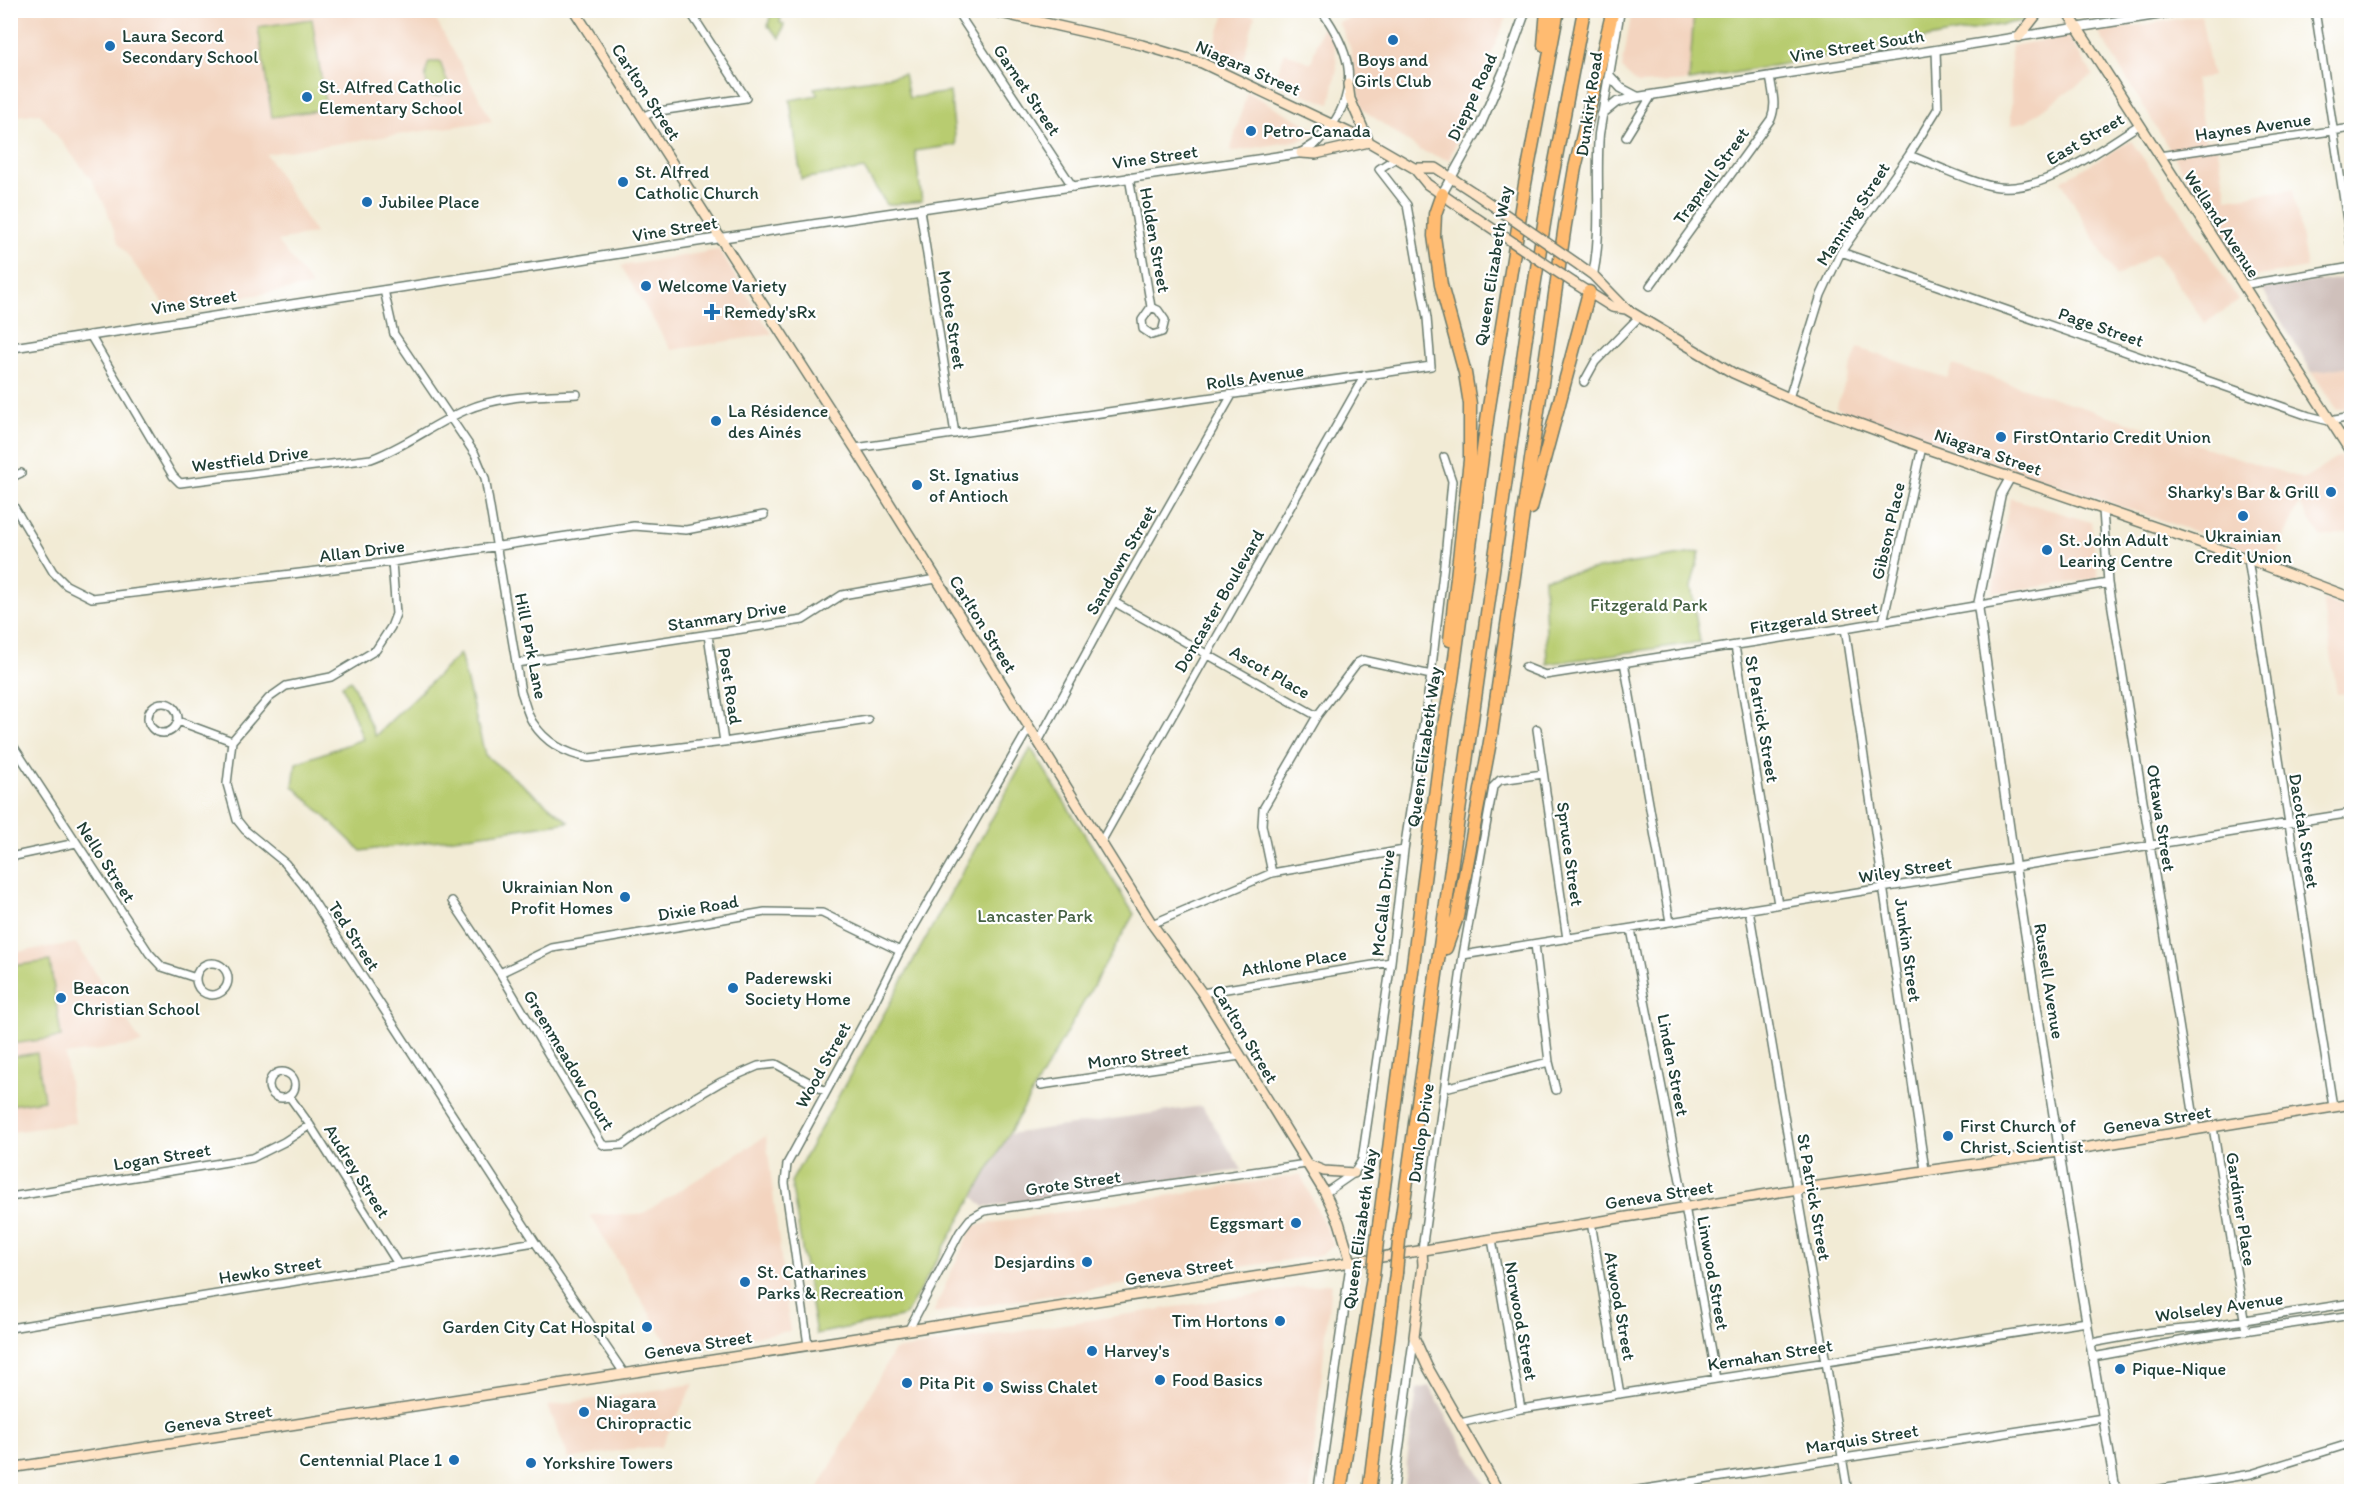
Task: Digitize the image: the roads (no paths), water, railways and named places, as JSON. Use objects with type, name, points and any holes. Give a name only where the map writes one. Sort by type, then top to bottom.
[{"type":"highway","points":[[1537,119],[1547,10]]},
{"type":"highway","name":"Queen Elizabeth Way","points":[[1340,1491],[1373,1276],[1448,698],[1488,413],[1523,195],[1558,10]]},
{"type":"highway","points":[[1369,1491],[1400,1230],[1526,337],[1548,199],[1584,10]]},
{"type":"highway","points":[[1437,972],[1457,916],[1490,742],[1565,225],[1575,168],[1613,10]]},
{"type":"highway","points":[[1442,194],[1435,214],[1434,236],[1441,285],[1465,373],[1470,404],[1470,460],[1448,652],[1448,698]]},
{"type":"highway","points":[[1516,564],[1589,292]]},
{"type":"main road","name":"Carlton Street","points":[[574,10],[855,448],[1152,924],[1202,993],[1325,1193],[1339,1222],[1351,1262]]},
{"type":"main road","name":"Niagara Street","points":[[987,10],[1142,45],[1202,63],[1333,124],[1414,168],[1427,184],[1574,283],[1612,307],[1626,309]]},
{"type":"main road","points":[[2019,37],[2040,10]]},
{"type":"main road","name":"Welland Avenue","points":[[2066,10],[2352,454]]},
{"type":"main road","points":[[1301,153],[1330,151],[1369,142],[1350,99],[1348,84]]},
{"type":"main road","name":"Niagara Street","points":[[1414,168],[1436,168],[1593,275],[1626,309],[1733,373],[1789,398],[1922,447],[2248,559],[2352,598]]},
{"type":"main road","points":[[1589,292],[1593,275]]},
{"type":"main road","name":"Geneva Street","points":[[10,1468],[1351,1262],[1798,1189],[2060,1152],[2352,1104]]},
{"type":"main road","points":[[1306,1164],[1324,1171],[1354,1173]]},
{"type":"main road","name":"Dunlop Drive","points":[[1414,1337],[1423,1265],[1422,1250]]},
{"type":"main road","points":[[1414,1337],[1427,1366],[1499,1491]]},
{"type":"main road","points":[[10,1486],[14,1491]]},
{"type":"street","points":[[642,117],[653,112],[746,98],[689,10]]},
{"type":"street","name":"Garnet Street","points":[[956,10],[1073,187]]},
{"type":"street","points":[[1301,153],[1315,144],[1333,124],[1344,107],[1348,84],[1346,56],[1338,34],[1321,10]]},
{"type":"street","name":"Dieppe Road","points":[[1442,194],[1480,126],[1509,58],[1526,10]]},
{"type":"street","name":"Dunkirk Road","points":[[1593,275],[1600,223],[1597,154],[1620,10]]},
{"type":"street","name":"Vine Street South","points":[[1602,114],[1617,102],[1638,97],[2188,10]]},
{"type":"street","points":[[2315,10],[2352,253]]},
{"type":"street","name":"Manning Street","points":[[1789,398],[1821,295],[1841,252],[1910,155],[1938,108],[1936,50]]},
{"type":"street","points":[[1609,75],[1621,88],[1638,97]]},
{"type":"street","name":"Trapnell Street","points":[[1650,286],[1771,119],[1774,103],[1770,76]]},
{"type":"street","points":[[1626,137],[1652,95]]},
{"type":"street","name":"East Street","points":[[1910,155],[1991,186],[2011,188],[2058,175],[2139,125]]},
{"type":"street","name":"Haynes Avenue","points":[[2159,156],[2352,128]]},
{"type":"street","name":"Vine Street","points":[[10,348],[720,238],[1301,153]]},
{"type":"street","name":"Rolls Avenue","points":[[855,448],[1431,366],[1420,265],[1407,205],[1379,169],[1396,158]]},
{"type":"street","name":"Holden Street","points":[[1129,177],[1151,307]]},
{"type":"street","name":"Moote Street","points":[[920,210],[956,434]]},
{"type":"street","name":"Page Street","points":[[1841,252],[2309,416],[2329,421],[2352,417]]},
{"type":"street","points":[[2242,285],[2352,267]]},
{"type":"street","name":"Hill Park Lane","points":[[384,290],[394,334],[475,454],[485,478],[521,692],[533,723],[558,748],[589,758],[724,742],[868,720]]},
{"type":"street","points":[[1584,382],[1595,362],[1639,317]]},
{"type":"street","name":"Westfield Drive","points":[[90,335],[173,476],[180,483],[371,459],[452,418]]},
{"type":"street","name":"Doncaster Boulevard","points":[[1101,842],[1365,375]]},
{"type":"street","points":[[452,418],[483,404],[533,396],[577,394]]},
{"type":"street","name":"Sandown Street","points":[[1039,740],[1114,602],[1232,395]]},
{"type":"street","name":"Gibson Place","points":[[1883,622],[1922,447]]},
{"type":"street","name":"McCalla Drive","points":[[1354,1173],[1362,1160],[1391,962],[1404,850],[1431,675],[1452,481],[1444,457]]},
{"type":"street","points":[[10,478],[21,473]]},
{"type":"street","name":"Russell Avenue","points":[[2010,478],[2001,494],[1978,605],[2015,867],[2116,1491]]},
{"type":"street","name":"Allan Drive","points":[[10,500],[53,572],[66,585],[92,598],[392,562],[634,526],[686,530],[764,515]]},
{"type":"street","name":"Ottawa Street","points":[[2103,510],[2108,583],[2196,1130]]},
{"type":"street","name":"Dacotah Street","points":[[2248,559],[2333,1107]]},
{"type":"street","points":[[178,721],[232,741],[269,698],[286,686],[331,677],[376,650],[391,627],[396,614],[392,562]]},
{"type":"street","name":"Stanmary Drive","points":[[517,663],[802,620],[842,595],[936,579]]},
{"type":"street","name":"Fitzgerald Street","points":[[1525,667],[1545,675],[1883,622],[2108,583]]},
{"type":"street","name":"Ascot Place","points":[[1114,602],[1317,716]]},
{"type":"street","name":"Junkin Street","points":[[1845,628],[1925,1170]]},
{"type":"street","name":"Post Road","points":[[708,635],[724,742]]},
{"type":"street","name":"St Patrick Street","points":[[1734,646],[1778,904]]},
{"type":"street","points":[[1272,873],[1262,825],[1263,809],[1317,716],[1357,663],[1363,660],[1431,675]]},
{"type":"street","points":[[1624,662],[1670,922]]},
{"type":"street","points":[[164,703],[173,707],[178,721],[174,729],[161,733],[150,724],[149,714],[154,706],[164,703]]},
{"type":"street","name":"Wood Street","points":[[808,1345],[785,1183],[787,1164],[900,951],[1029,728]]},
{"type":"street","name":"Spruce Street","points":[[1536,729],[1567,939]]},
{"type":"street","name":"Nello Street","points":[[10,741],[149,953],[162,967],[196,978]]},
{"type":"street","name":"Ted Street","points":[[232,741],[227,784],[237,820],[245,830],[285,863],[303,885],[535,1242],[624,1373]]},
{"type":"street","name":"Dunlop Drive","points":[[1422,1250],[1463,955],[1493,787],[1496,782],[1543,774]]},
{"type":"street","name":"Wiley Street","points":[[1463,955],[2352,813]]},
{"type":"street","points":[[10,857],[75,843]]},
{"type":"street","points":[[1152,924],[1272,873],[1404,850]]},
{"type":"street","name":"Greenmeadow Court","points":[[452,901],[500,973],[602,1144],[606,1146],[623,1145],[660,1118],[721,1082],[758,1066],[776,1064],[825,1090]]},
{"type":"street","name":"St Patrick Street","points":[[1749,909],[1848,1491]]},
{"type":"street","name":"Dixie Road","points":[[500,973],[552,948],[765,912],[822,913],[900,951]]},
{"type":"street","name":"Linden Street","points":[[1631,928],[1686,1207]]},
{"type":"street","points":[[1535,944],[1550,1062],[1556,1090]]},
{"type":"street","name":"Athlone Place","points":[[1202,993],[1391,962]]},
{"type":"street","points":[[213,963],[223,967],[229,981],[224,991],[208,995],[199,989],[196,978],[204,966],[213,963]]},
{"type":"street","name":"Monro Street","points":[[1041,1085],[1240,1056]]},
{"type":"street","points":[[1445,1088],[1550,1062]]},
{"type":"street","name":"Audrey Street","points":[[289,1096],[310,1125],[398,1264]]},
{"type":"street","name":"Logan Street","points":[[10,1197],[252,1158],[284,1142],[310,1125]]},
{"type":"street","name":"Gardiner Place","points":[[2213,1127],[2246,1331]]},
{"type":"street","name":"Grote Street","points":[[909,1329],[960,1232],[970,1219],[984,1211],[1306,1164]]},
{"type":"street","points":[[1325,1193],[1354,1173]]},
{"type":"street","name":"Linwood Street","points":[[1686,1207],[1716,1379]]},
{"type":"street","name":"Atwood Street","points":[[1591,1222],[1620,1394]]},
{"type":"street","name":"Norwood Street","points":[[1492,1239],[1521,1409]]},
{"type":"street","name":"Hewko Street","points":[[10,1328],[535,1242]]},
{"type":"street","points":[[1318,1491],[1351,1262]]},
{"type":"street","name":"Wolseley Avenue","points":[[2091,1343],[2352,1303]]},
{"type":"street","name":"Wolseley Avenue","points":[[2093,1357],[2352,1315]]},
{"type":"street","name":"Kernahan Street","points":[[1460,1423],[1521,1409],[2087,1322]]},
{"type":"street","name":"Dunlop Drive","points":[[1393,1491],[1414,1337]]},
{"type":"street","name":"Marquis Street","points":[[1625,1491],[2103,1418]]},
{"type":"street","points":[[2142,1491],[2252,1474],[2352,1443]]},
{"type":"place","name":"Boys and Girls Club","points":[[1393,40]]},
{"type":"place","name":"Laura Secord Secondary School","points":[[110,46]]},
{"type":"place","name":"St. Alfred Catholic Elementary School","points":[[307,97]]},
{"type":"place","name":"Petro-Canada","points":[[1251,131]]},
{"type":"place","name":"St. Alfred Catholic Church","points":[[623,182]]},
{"type":"place","name":"Jubilee Place","points":[[367,202]]},
{"type":"place","name":"Welcome Variety","points":[[646,286]]},
{"type":"place","name":"Remedy'sRx","points":[[712,312]]},
{"type":"place","name":"La Résidence des Ainés","points":[[716,421]]},
{"type":"place","name":"FirstOntario Credit Union","points":[[2001,437]]},
{"type":"place","name":"St. Ignatius of Antioch","points":[[917,485]]},
{"type":"place","name":"Sharky's Bar & Grill","points":[[2331,492]]},
{"type":"place","name":"Ukrainian Credit Union","points":[[2243,516]]},
{"type":"place","name":"St. John Adult Learing Centre","points":[[2047,550]]},
{"type":"place","name":"Ukrainian Non Profit Homes","points":[[625,897]]},
{"type":"place","name":"Paderewski Society Home","points":[[733,988]]},
{"type":"place","name":"Beacon Christian School","points":[[61,998]]},
{"type":"place","name":"First Church of Christ, Scientist","points":[[1948,1136]]},
{"type":"place","name":"Eggsmart","points":[[1296,1223]]},
{"type":"place","name":"Desjardins","points":[[1087,1262]]},
{"type":"place","name":"St. Catharines Parks & Recreation","points":[[745,1282]]},
{"type":"place","name":"Tim Hortons","points":[[1280,1321]]},
{"type":"place","name":"Garden City Cat Hospital","points":[[647,1327]]},
{"type":"place","name":"Harvey's","points":[[1092,1351]]},
{"type":"place","name":"Pique-Nique","points":[[2120,1369]]},
{"type":"place","name":"Food Basics","points":[[1160,1380]]},
{"type":"place","name":"Pita Pit","points":[[907,1383]]},
{"type":"place","name":"Swiss Chalet","points":[[988,1387]]},
{"type":"place","name":"Niagara Chiropractic","points":[[584,1412]]},
{"type":"place","name":"Centennial Place 1","points":[[454,1460]]},
{"type":"place","name":"Yorkshire Towers","points":[[531,1463]]},
{"type":"park label","name":"Fitzgerald Park","points":[[1649,605]]},
{"type":"park label","name":"Lancaster Park","points":[[1035,916]]}]
